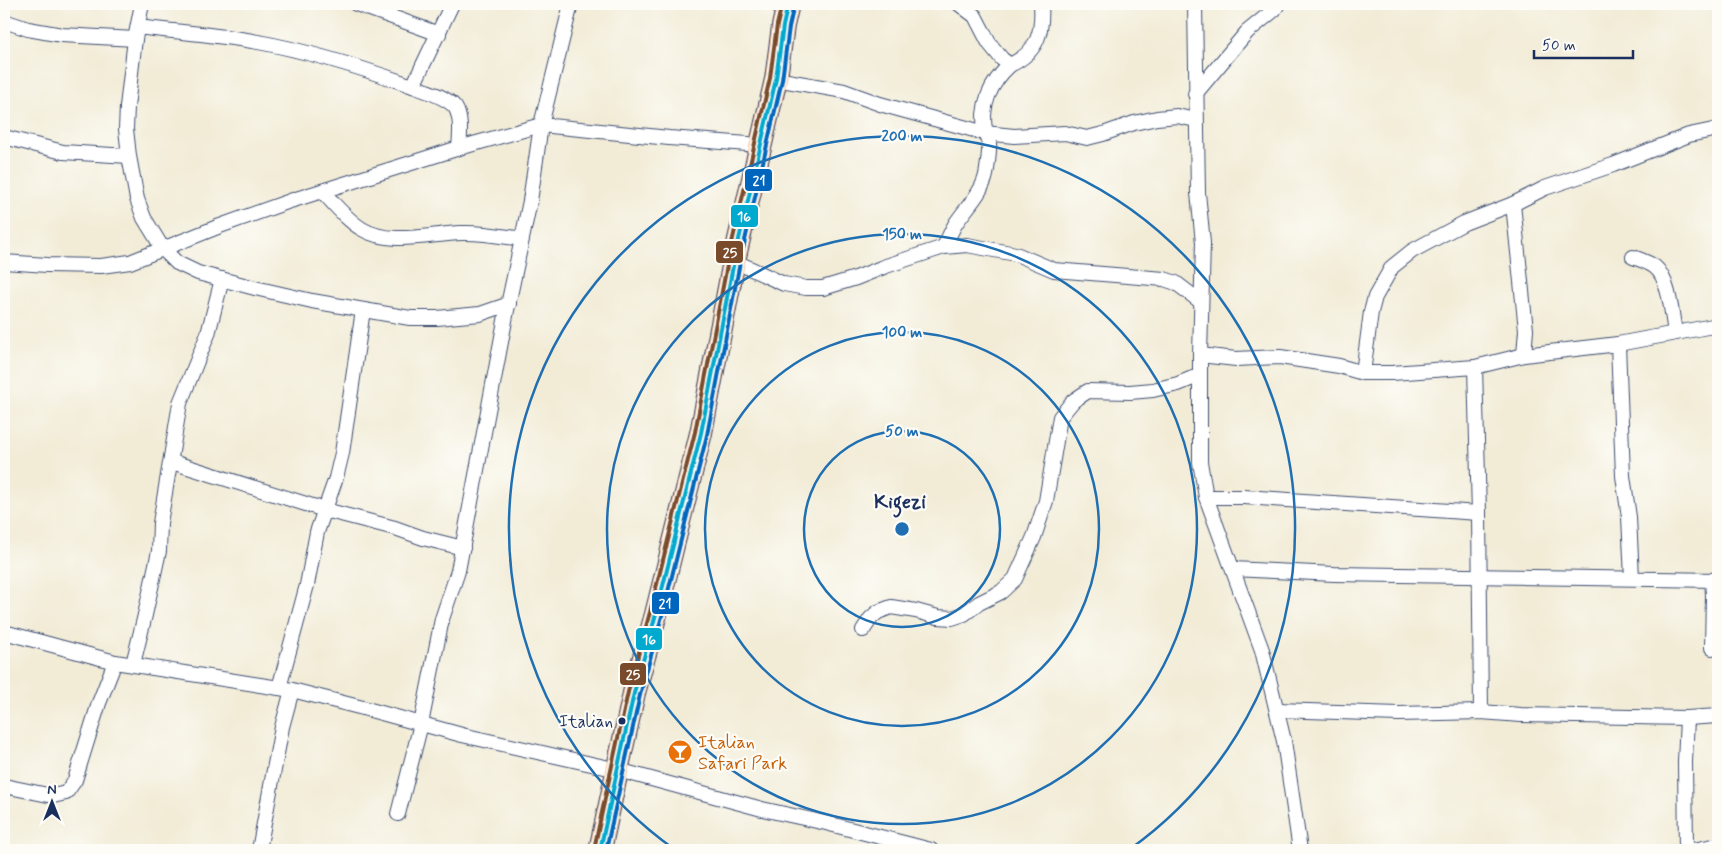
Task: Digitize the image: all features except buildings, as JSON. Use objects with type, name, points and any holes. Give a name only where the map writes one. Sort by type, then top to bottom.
[{"type":"main road","points":[[600,850],[634,693],[656,614],[700,433],[734,261],[776,79],[788,4]]},
{"type":"street","points":[[142,4],[136,33],[127,107],[128,156],[137,199],[144,218],[163,249],[177,263],[198,273],[312,301],[410,318],[437,318],[480,314],[509,304]]},
{"type":"street","points":[[356,4],[439,34]]},
{"type":"street","points":[[413,86],[452,4]]},
{"type":"street","points":[[398,814],[421,724],[442,619],[458,571],[463,548],[530,201],[541,125],[571,4]]},
{"type":"street","points":[[959,4],[975,16],[989,43],[1002,59],[1010,65]]},
{"type":"street","points":[[944,247],[956,223],[982,187],[986,175],[990,145],[985,133],[984,109],[987,98],[1002,72],[1010,65],[1021,60],[1030,51],[1040,32],[1041,4]]},
{"type":"street","points":[[1195,4],[1195,94],[1198,193],[1202,243],[1200,462],[1206,497],[1262,650],[1284,741],[1300,850]]},
{"type":"street","points":[[1195,94],[1247,32],[1274,10],[1278,4]]},
{"type":"street","points":[[4,21],[28,29],[62,35],[136,33],[258,42],[352,66],[413,86],[448,101],[458,114],[460,130],[459,148]]},
{"type":"street","points":[[776,79],[844,91],[880,104],[985,133],[1014,136],[1065,133],[1088,138],[1134,123],[1157,118],[1177,116],[1196,120]]},
{"type":"street","points":[[4,262],[101,266],[130,262],[220,226],[459,148],[541,125],[761,145]]},
{"type":"street","points":[[1363,372],[1371,312],[1375,297],[1392,267],[1412,251],[1459,225],[1513,204],[1545,188],[1613,165],[1689,135],[1718,129]]},
{"type":"street","points":[[4,137],[63,152],[128,156]]},
{"type":"street","points":[[323,192],[352,222],[364,230],[381,236],[416,238],[460,233],[483,233],[522,239]]},
{"type":"street","points":[[1513,204],[1526,330],[1524,355]]},
{"type":"street","points":[[734,261],[784,284],[806,288],[823,288],[944,247],[967,245],[1016,254],[1054,270],[1164,279],[1176,283],[1201,302]]},
{"type":"street","points":[[1633,257],[1648,262],[1656,268],[1663,278],[1668,292],[1675,333]]},
{"type":"street","points":[[133,664],[146,615],[159,551],[160,523],[172,462],[175,428],[180,403],[208,334],[222,279]]},
{"type":"street","points":[[259,850],[282,726],[285,689],[308,586],[317,532],[326,510],[342,453],[363,310]]},
{"type":"street","points":[[1200,355],[1236,359],[1280,357],[1339,366],[1363,372],[1392,372],[1475,367],[1524,355],[1618,344],[1718,325]]},
{"type":"street","points":[[1618,344],[1623,476],[1629,517],[1632,578]]},
{"type":"street","points":[[1475,367],[1481,712]]},
{"type":"street","points":[[863,630],[870,618],[878,612],[891,608],[916,611],[938,617],[952,618],[964,614],[979,603],[1001,592],[1015,579],[1034,537],[1046,501],[1060,417],[1073,401],[1088,390],[1130,392],[1154,390],[1178,384],[1200,375]]},
{"type":"street","points":[[172,462],[326,510],[463,548]]},
{"type":"street","points":[[1206,497],[1479,513]]},
{"type":"street","points":[[1233,569],[1334,574],[1715,580],[1712,648]]},
{"type":"street","points":[[4,632],[116,662],[285,689],[485,740],[618,770],[762,809],[931,850]]},
{"type":"street","points":[[4,786],[52,796],[66,793],[75,780],[99,703],[116,662]]},
{"type":"street","points":[[1277,710],[1399,714],[1481,712],[1521,716],[1687,718],[1718,716]]},
{"type":"street","points":[[1686,850],[1685,762],[1687,718]]},
{"type":"street","points":[[1693,850],[1718,844]]},
{"type":"transit line","name":"25","points":[[594,849],[628,692],[695,432],[728,260],[770,78],[777,25],[782,4]]},
{"type":"transit line","name":"16","points":[[600,850],[634,693],[656,614],[701,433],[734,261],[776,79],[788,4]]},
{"type":"transit line","name":"21","points":[[606,850],[640,695],[662,616],[707,435],[740,262],[782,80],[794,5]]},
{"type":"place","name":"Italian","points":[[622,721]]},
{"type":"place","name":"Italian Safari Park","points":[[680,752]]},
{"type":"district","name":"Kigezi","points":[[900,501]]}]
